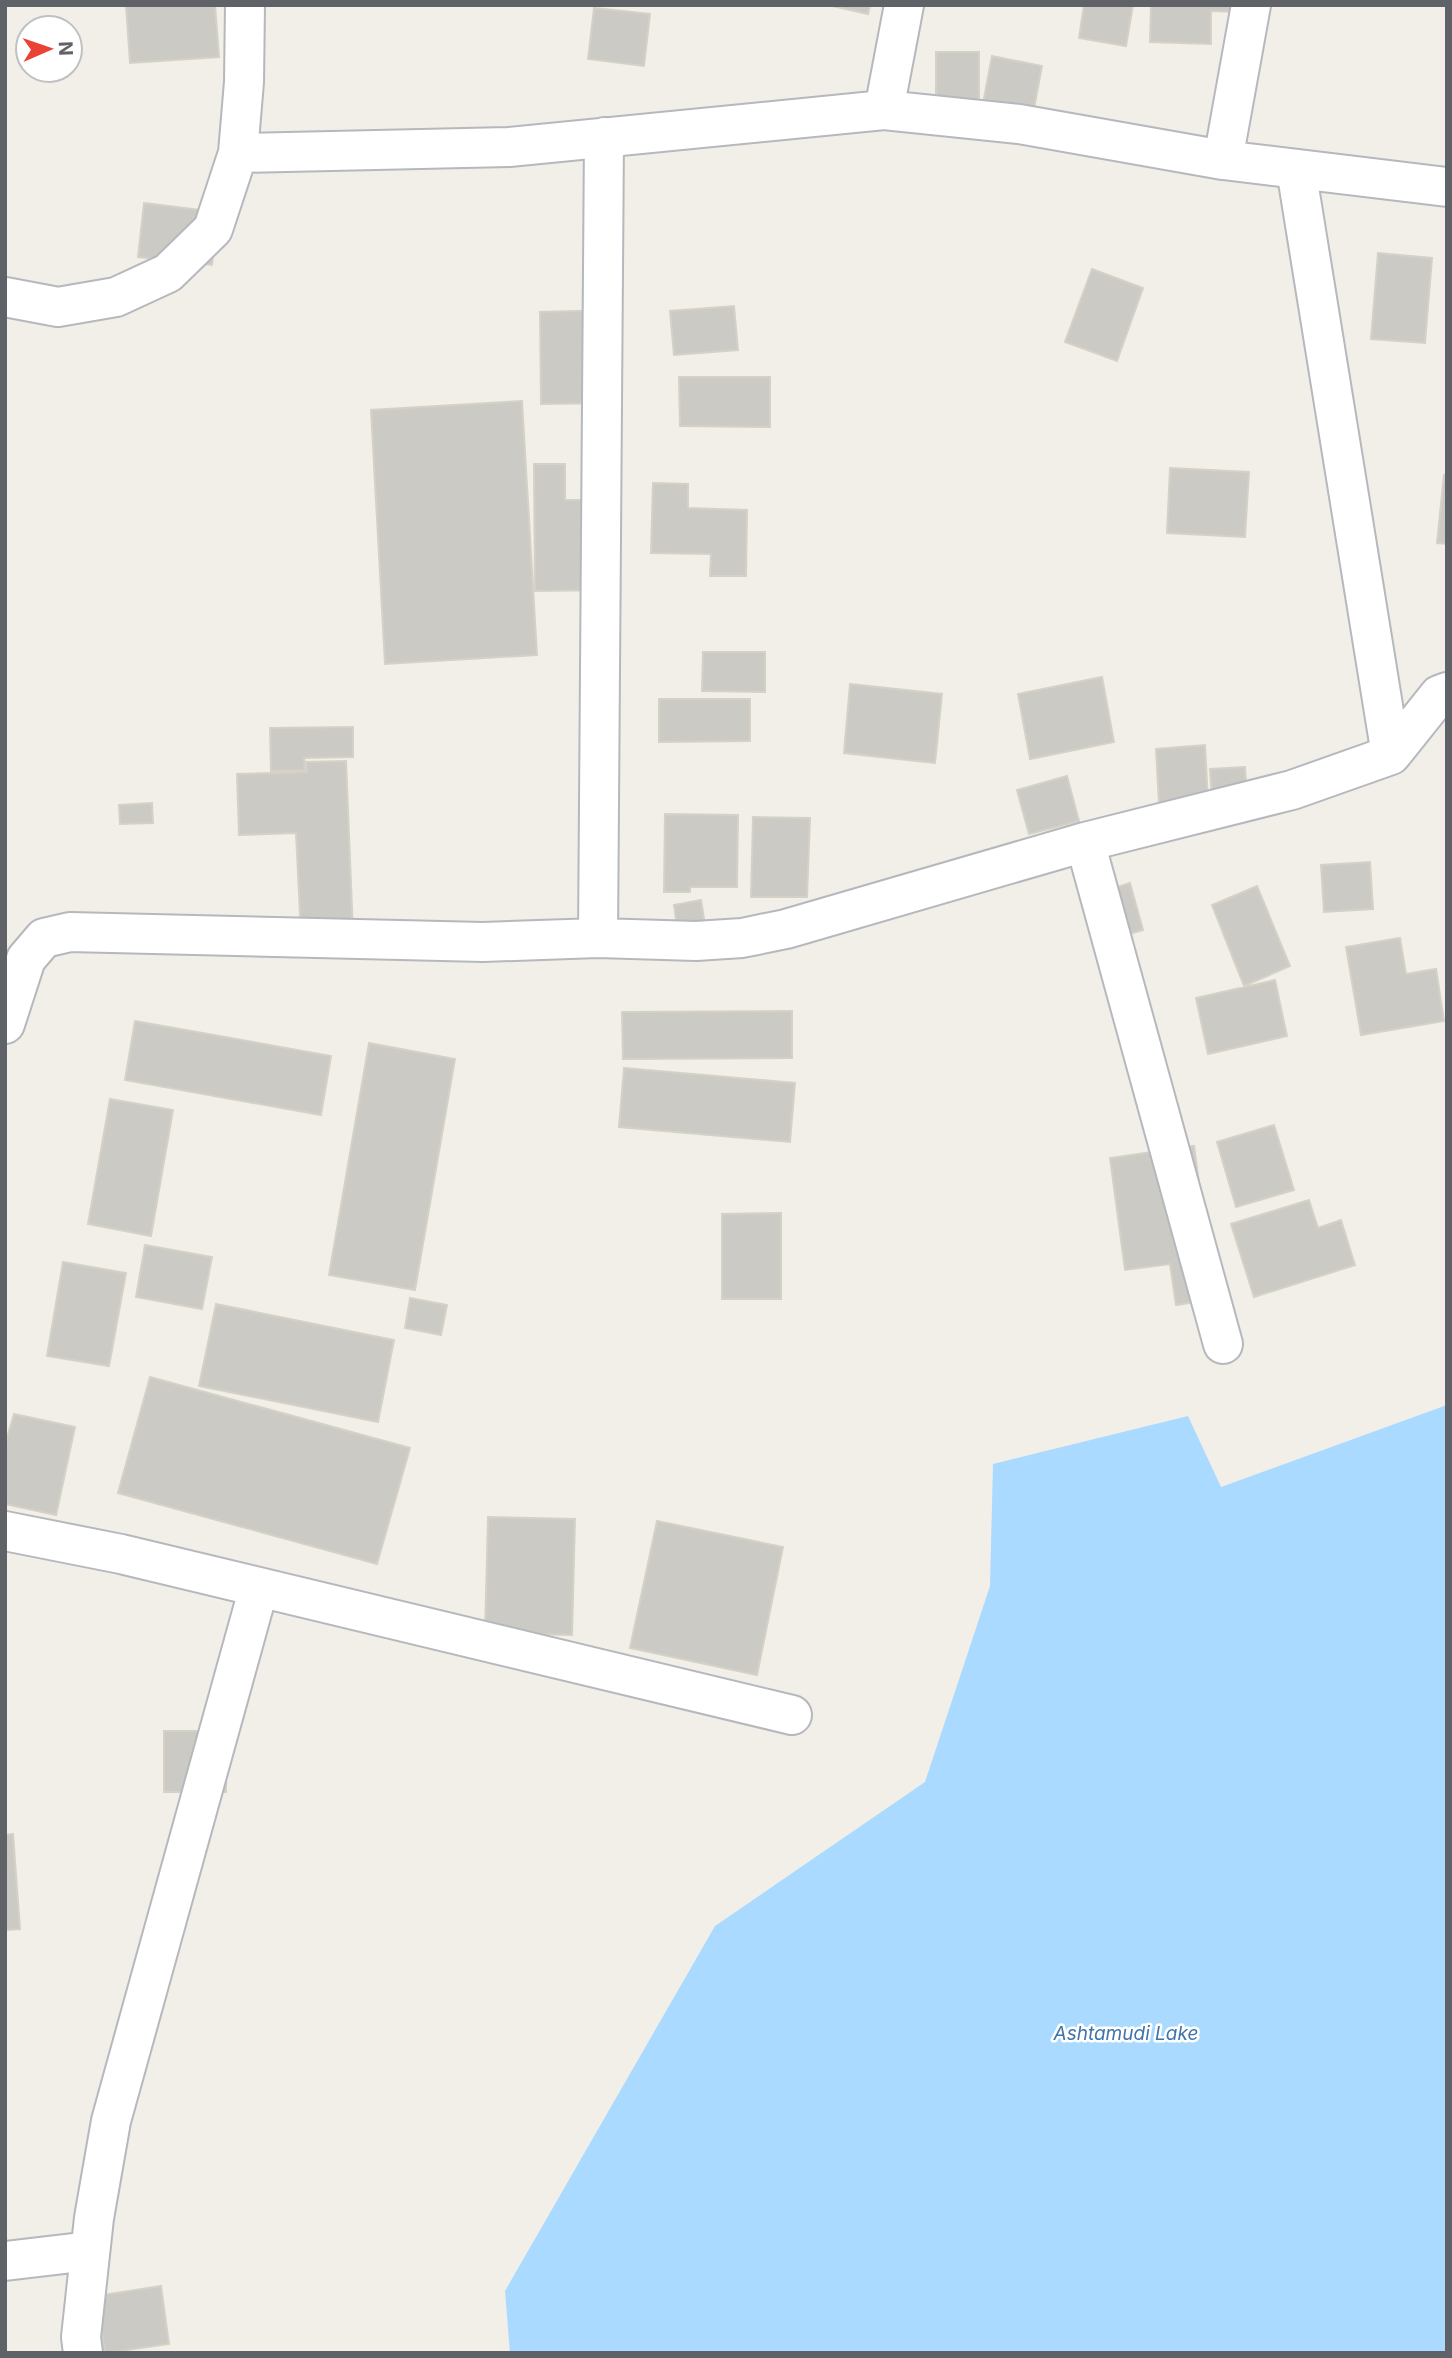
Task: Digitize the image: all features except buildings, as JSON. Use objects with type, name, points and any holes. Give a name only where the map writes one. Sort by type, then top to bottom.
[{"type":"street","points":[[5,297],[58,307],[116,297],[168,273],[213,229],[238,153],[244,82],[246,5]]},
{"type":"street","points":[[884,110],[904,5]]},
{"type":"street","points":[[1223,160],[1251,5]]},
{"type":"street","points":[[238,153],[509,147],[884,110],[1019,124],[1223,160],[1447,187]]},
{"type":"street","points":[[598,938],[604,137]]},
{"type":"street","points":[[1296,169],[1391,755]]},
{"type":"street","points":[[5,1024],[26,959],[44,938],[70,932],[482,942],[598,938],[696,941],[742,938],[786,929],[1085,842],[1292,790],[1391,755],[1439,695],[1447,692]]},
{"type":"street","points":[[1085,842],[1223,1344]]},
{"type":"street","points":[[5,1531],[121,1553],[792,1715]]},
{"type":"street","points":[[83,2353],[81,2337],[90,2250],[111,2121],[259,1587]]},
{"type":"street","points":[[5,2261],[90,2250]]},
{"type":"water","name":"Ashtamudi Lake","points":[[1447,1405],[1447,2353],[510,2353],[505,2291],[715,1926],[925,1782],[990,1586],[993,1464],[1188,1416],[1221,1487]]}]
